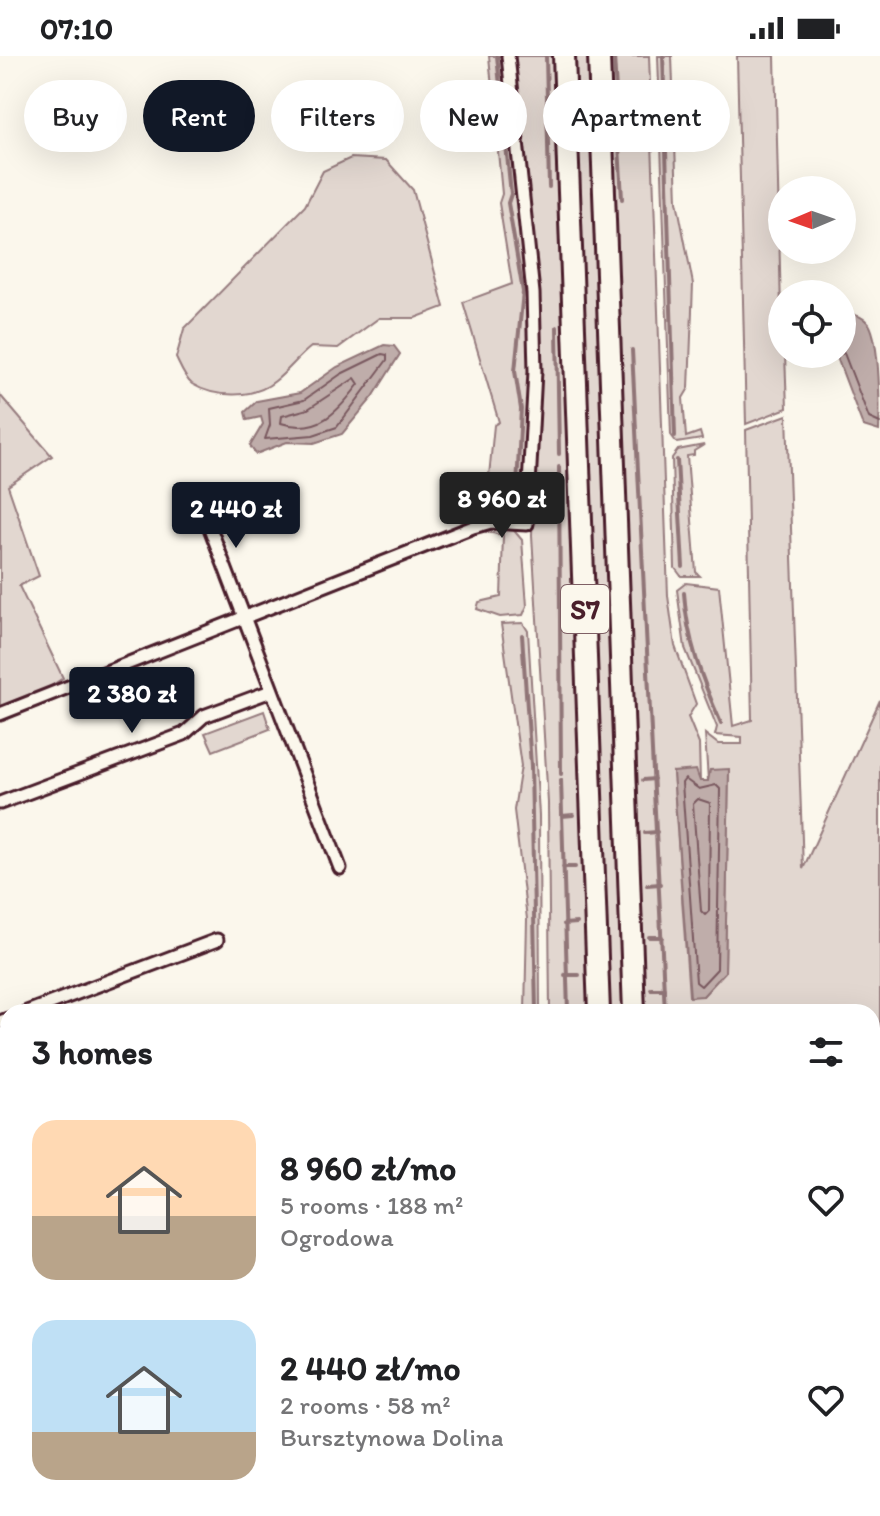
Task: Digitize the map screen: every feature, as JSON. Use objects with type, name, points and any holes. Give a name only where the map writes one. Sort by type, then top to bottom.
[{"type":"highway","name":"S7","points":[[564,56],[599,1004]]},
{"type":"highway","name":"S7","points":[[599,56],[634,1004]]},
{"type":"street","points":[[0,714],[473,527],[491,522],[527,524],[535,371],[533,293],[508,56]]},
{"type":"street","points":[[197,494],[340,868]]},
{"type":"street","points":[[0,803],[184,734],[204,716],[271,691]]},
{"type":"street","points":[[48,1004],[217,940]]},
{"type":"shaded area","points":[[489,56],[503,56],[506,80],[491,80]]},
{"type":"shaded area","points":[[513,56],[554,56],[555,80],[543,80],[543,152],[558,152],[589,1004],[550,1004],[548,803],[532,535],[540,322],[523,152],[527,152],[527,80],[515,80]]},
{"type":"shaded area","points":[[572,56],[592,56],[593,80],[573,80]]},
{"type":"shaded area","points":[[610,56],[649,56],[650,80],[611,80]]},
{"type":"shaded area","points":[[658,56],[672,56],[673,80],[659,80]]},
{"type":"shaded area","points":[[737,56],[775,56],[778,176],[768,176],[768,264],[780,264],[780,280],[768,280],[768,368],[786,368],[787,408],[746,424]]},
{"type":"shaded area","points":[[498,152],[514,152],[525,249],[530,339],[523,503],[515,516],[484,520],[482,508],[504,504],[506,486],[489,476],[494,425],[499,422],[463,302],[512,284],[499,203],[502,194]]},
{"type":"shaded area","points":[[576,152],[596,152],[627,1004],[607,1004]]},
{"type":"shaded area","points":[[614,152],[652,152],[668,596],[675,646],[696,704],[688,717],[699,744],[700,782],[673,772],[689,996],[703,996],[725,971],[729,770],[710,770],[708,781],[705,734],[718,744],[742,744],[742,737],[715,735],[717,727],[685,648],[677,590],[686,583],[719,587],[733,726],[752,720],[746,430],[787,415],[803,869],[880,700],[880,1004],[645,1004]]},
{"type":"shaded area","points":[[661,152],[675,152],[677,201],[693,284],[689,388],[683,398],[686,437],[700,432],[702,439],[677,443],[671,435]]},
{"type":"shaded area","points":[[351,158],[386,160],[413,190],[444,307],[415,318],[379,318],[338,348],[311,347],[275,381],[256,391],[223,394],[192,384],[176,358],[184,329],[305,206],[323,171]]},
{"type":"shaded area","points":[[0,395],[52,456],[8,486],[39,576],[19,586],[63,678],[45,690],[0,707]]},
{"type":"shaded area","points":[[704,445],[694,451],[694,455],[687,456],[696,572],[700,576],[681,576],[675,568],[672,458],[678,450]]},
{"type":"shaded area","points":[[485,526],[511,527],[522,540],[527,606],[523,615],[500,617],[477,609],[479,602],[501,597],[503,535],[486,532]]},
{"type":"shaded area","points":[[523,623],[528,631],[539,815],[540,1004],[525,1004],[527,919],[514,810],[521,766],[501,624]]},
{"type":"shaded area","points":[[264,711],[270,729],[213,751],[205,733]]},
{"type":"water","points":[[856,315],[869,324],[873,333],[878,376],[879,431],[863,426],[841,368],[856,368]]},
{"type":"water","points":[[384,345],[394,346],[400,354],[373,397],[342,434],[314,443],[287,442],[256,454],[250,446],[263,424],[261,417],[247,420],[245,412],[257,401],[300,393],[337,367]]},
{"type":"water","points":[[729,769],[725,972],[703,996],[690,997],[673,772],[696,770],[700,781],[708,781],[710,770]]},
{"type":"waterway","points":[[497,56],[511,194],[508,203],[523,292],[515,371],[521,409],[516,506],[510,512]]},
{"type":"waterway","points":[[546,56],[549,187]]},
{"type":"waterway","points":[[614,56],[622,199]]},
{"type":"waterway","points":[[663,56],[675,436]]},
{"type":"waterway","points":[[557,327],[559,454]]},
{"type":"waterway","points":[[632,350],[665,1004]]},
{"type":"waterway","points":[[677,460],[683,567]]},
{"type":"waterway","points":[[559,467],[561,774]]},
{"type":"waterway","points":[[492,515],[502,514]]},
{"type":"waterway","points":[[684,593],[696,660],[721,723]]},
{"type":"waterway","points":[[522,635],[531,766],[536,1004]]},
{"type":"waterway","points":[[643,780],[654,779]]},
{"type":"waterway","points":[[561,780],[568,1004]]},
{"type":"waterway","points":[[562,816],[573,815]]},
{"type":"waterway","points":[[645,833],[657,832]]},
{"type":"waterway","points":[[563,867],[575,867]]},
{"type":"waterway","points":[[647,885],[660,884]]},
{"type":"waterway","points":[[564,924],[577,923]]},
{"type":"waterway","points":[[649,937],[662,937]]},
{"type":"waterway","points":[[565,975],[579,975]]},
{"type":"waterway","points":[[651,989],[664,989]]}]
